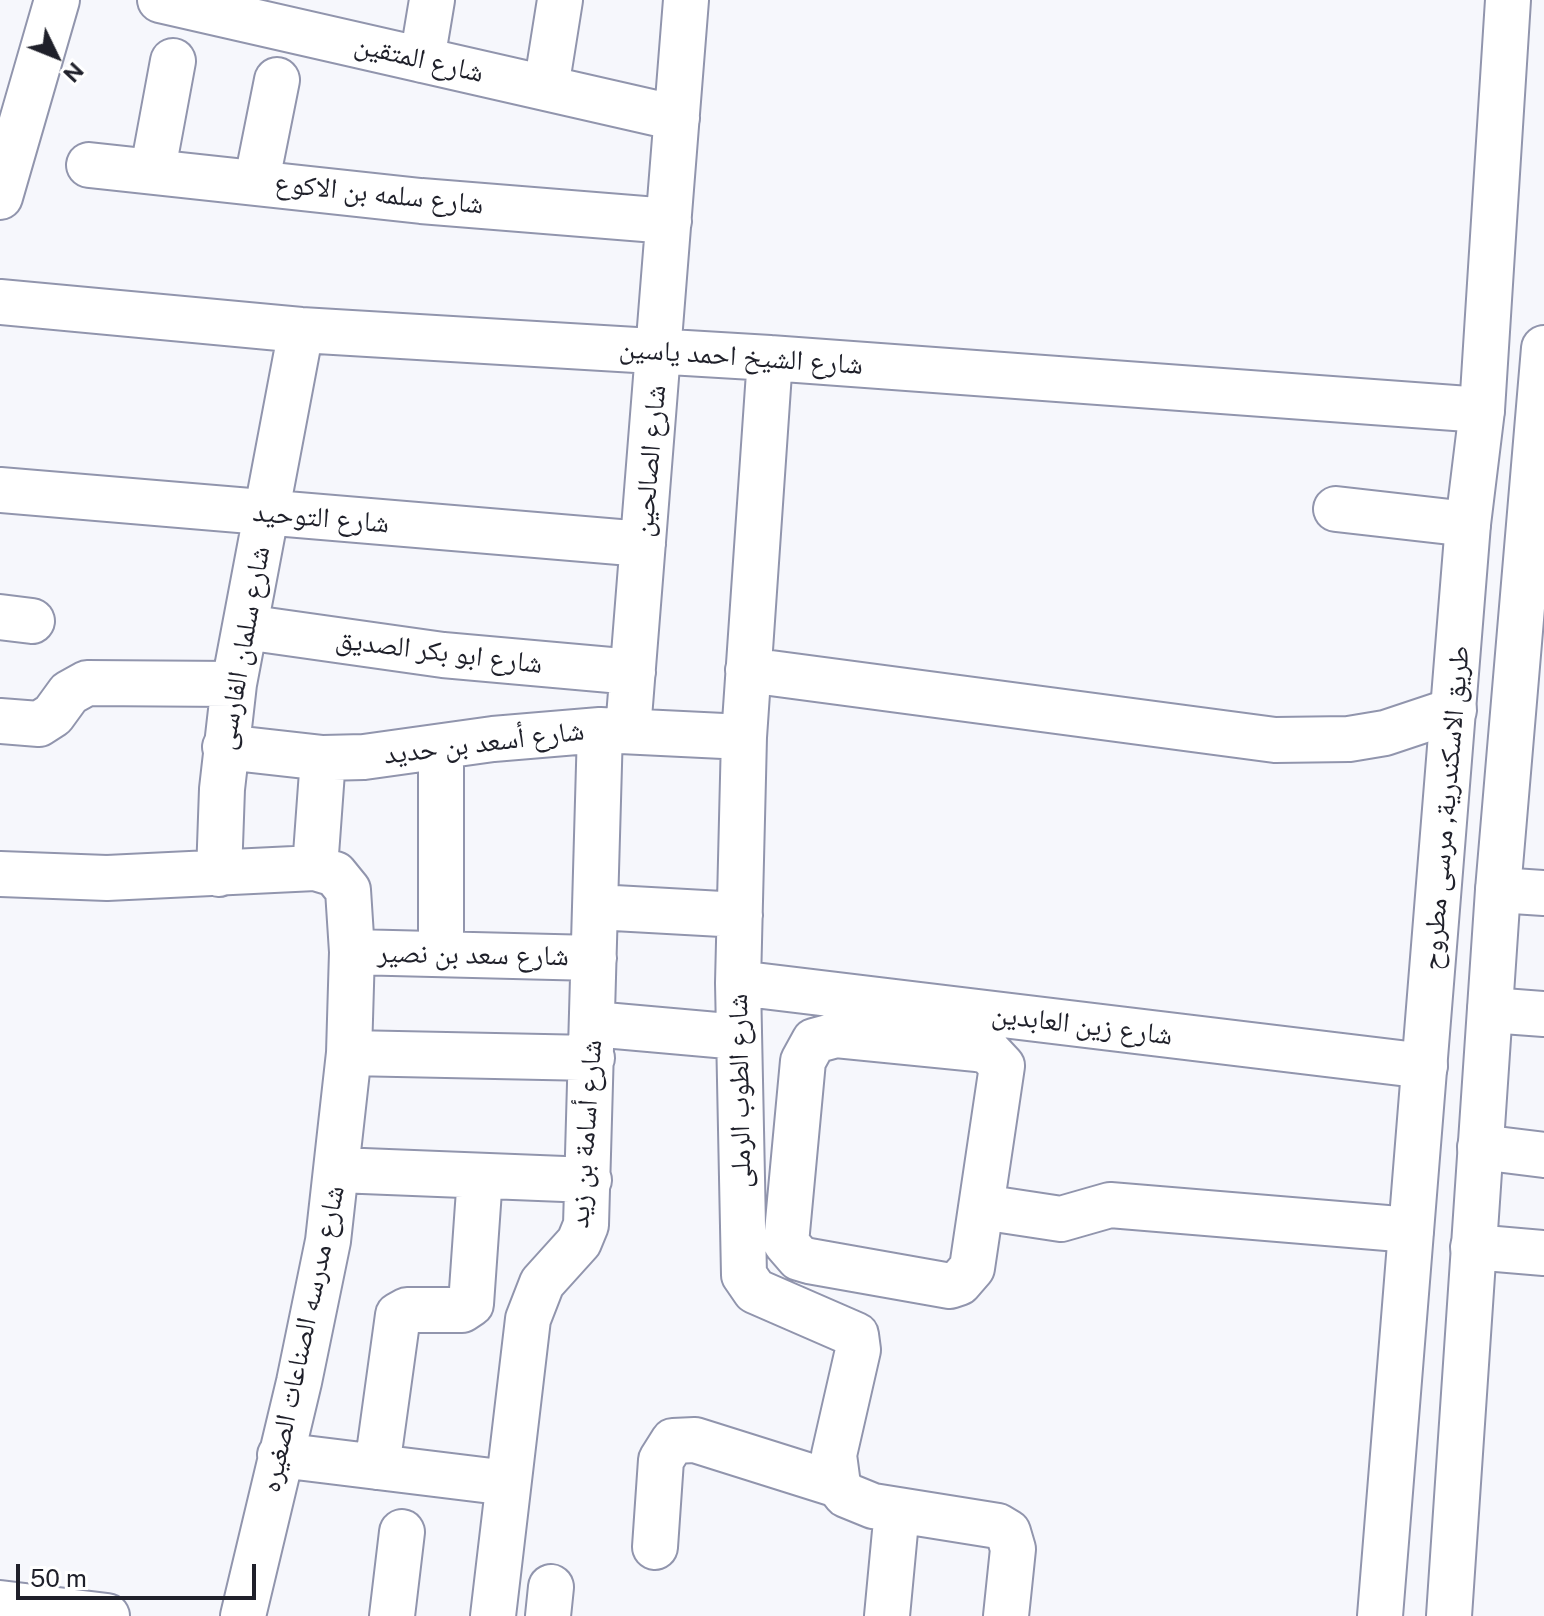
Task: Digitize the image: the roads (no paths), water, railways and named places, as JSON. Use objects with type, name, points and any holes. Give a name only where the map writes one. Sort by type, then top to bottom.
[{"type":"street","points":[[0,197],[11,116],[57,0]]},
{"type":"street","name":"شارع المتقين","points":[[160,0],[227,7],[422,60],[677,118]]},
{"type":"street","points":[[422,60],[432,0]]},
{"type":"street","points":[[546,88],[560,0]]},
{"type":"street","name":"شارع الصالحين","points":[[614,730],[633,672],[686,0]]},
{"type":"street","name":"طريق الاسكندرية, مرسى مطروح","points":[[1380,1616],[1468,524],[1482,410],[1508,0]]},
{"type":"street","points":[[153,169],[173,61]]},
{"type":"street","points":[[257,180],[277,80]]},
{"type":"street","name":"شارع سلمه بن الاكوع","points":[[89,165],[257,180],[421,201],[669,221]]},
{"type":"street","name":"شارع الشيخ احمد ياسين","points":[[0,302],[301,330],[770,358],[1482,410]]},
{"type":"street","name":"شارع سلمان الفارسى","points":[[219,874],[225,747],[234,684],[301,330]]},
{"type":"street","name":"طريق الاسكندرية, مرسى مطروح","points":[[1449,1616],[1498,890],[1544,348]]},
{"type":"street","name":"شارع الطوب الرملى","points":[[770,358],[744,737],[738,983],[746,1281],[755,1291],[852,1331],[857,1340],[834,1455],[838,1485]]},
{"type":"street","name":"شارع التوحيد","points":[[0,490],[643,544]]},
{"type":"street","points":[[1336,509],[1468,524]]},
{"type":"street","name":"شارع ابو بكر الصديق","points":[[245,627],[443,655],[633,672]]},
{"type":"street","points":[[748,670],[1275,740],[1336,740],[1373,735],[1454,710]]},
{"type":"street","points":[[0,721],[39,724],[53,715],[69,693],[87,683],[234,684]]},
{"type":"street","name":"شارع أسعد بن حديد","points":[[225,747],[323,758],[364,757],[546,733],[614,730],[744,737]]},
{"type":"street","name":"شارع أسامة بن زيد","points":[[493,1616],[528,1319],[542,1283],[579,1242],[586,1225],[596,907],[614,730]]},
{"type":"street","points":[[441,748],[441,954]]},
{"type":"street","points":[[0,874],[107,878],[315,868],[323,758]]},
{"type":"street","name":"شارع مدرسه الصناعات الصغيره","points":[[243,1616],[315,1312],[338,1170],[349,1053],[352,952],[348,890],[335,874],[315,868]]},
{"type":"street","points":[[1498,890],[1544,893]]},
{"type":"street","points":[[596,907],[740,915]]},
{"type":"street","name":"شارع سعد بن نصير","points":[[352,952],[594,958]]},
{"type":"street","name":"شارع زين العابدين","points":[[738,983],[1425,1066]]},
{"type":"street","points":[[1490,1010],[1544,1014]]},
{"type":"street","points":[[836,1035],[977,1049],[996,1057],[1002,1076],[982,1207],[972,1268],[967,1277],[950,1286],[809,1261],[791,1252],[785,1233],[803,1061],[814,1041],[836,1035]]},
{"type":"street","points":[[349,1053],[739,1037]]},
{"type":"street","points":[[1480,1147],[1544,1155]]},
{"type":"street","points":[[338,1170],[589,1180]]},
{"type":"street","points":[[377,1467],[398,1315],[407,1310],[462,1310],[471,1304],[480,1176]]},
{"type":"street","points":[[982,1207],[1061,1219],[1110,1205],[1411,1230]]},
{"type":"street","points":[[1473,1247],[1544,1253]]},
{"type":"street","points":[[655,1547],[661,1460],[673,1441],[695,1440],[838,1485],[858,1503],[998,1526],[1008,1532],[1013,1549],[1006,1616]]},
{"type":"street","points":[[280,1455],[508,1483]]},
{"type":"street","points":[[887,1616],[897,1510]]},
{"type":"street","points":[[392,1616],[402,1532]]},
{"type":"street","points":[[0,1603],[107,1616]]}]
